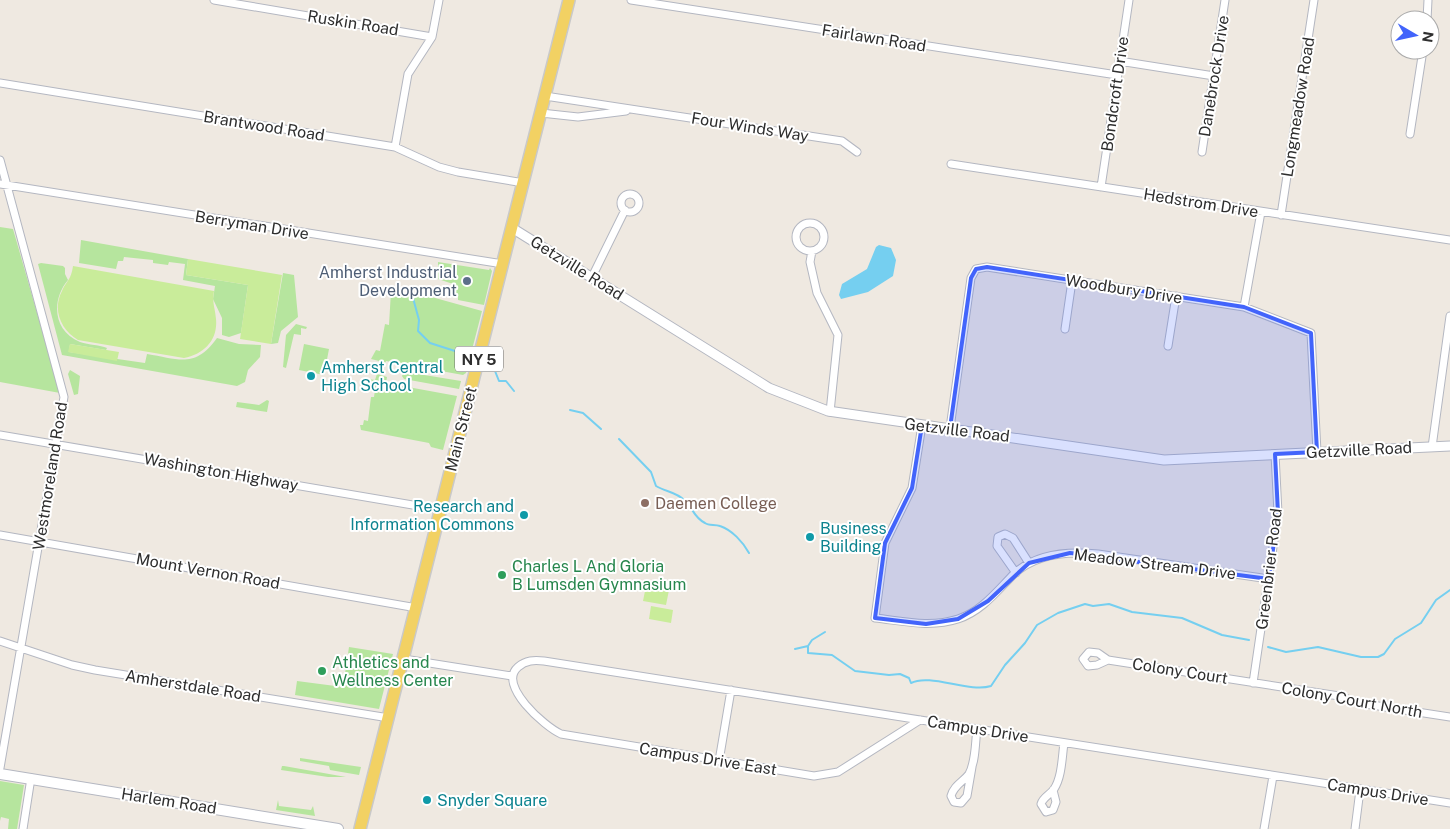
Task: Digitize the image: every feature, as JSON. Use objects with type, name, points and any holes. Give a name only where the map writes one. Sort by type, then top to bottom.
[{"type":"main road","name":"Main Street","points":[[360,829],[442,510],[569,0]]},
{"type":"main road","name":"Harlem Road","points":[[0,774],[338,829]]},
{"type":"street","name":"Ruskin Road","points":[[214,0],[432,37]]},
{"type":"street","points":[[395,147],[408,74],[432,37],[439,0]]},
{"type":"street","name":"Fairlawn Road","points":[[631,0],[1117,75]]},
{"type":"street","name":"Bondcroft Drive","points":[[1101,187],[1128,0]]},
{"type":"street","name":"Danebrock Drive","points":[[1202,152],[1225,0]]},
{"type":"street","name":"Longmeadow Road","points":[[1281,215],[1314,0]]},
{"type":"street","points":[[1410,134],[1421,60]]},
{"type":"street","points":[[1119,61],[1214,76]]},
{"type":"street","name":"Brantwood Road","points":[[0,83],[395,147],[439,167],[524,183]]},
{"type":"street","name":"Four Winds Way","points":[[545,96],[842,141],[857,152]]},
{"type":"street","name":"Four Winds Way","points":[[541,113],[578,117],[639,110]]},
{"type":"street","name":"Westmoreland Road","points":[[0,160],[4,184],[64,397],[0,768]]},
{"type":"street","name":"Hedstrom Drive","points":[[952,164],[1450,240]]},
{"type":"street","name":"Berryman Drive","points":[[4,184],[503,264]]},
{"type":"street","points":[[592,277],[625,210]]},
{"type":"street","points":[[1244,307],[1261,212]]},
{"type":"street","points":[[812,251],[803,249],[796,238],[801,226],[809,223],[818,226],[823,233],[823,243],[812,251],[810,262],[817,293],[838,335],[830,412]]},
{"type":"street","name":"Getzville Road","points":[[512,228],[769,388],[830,412],[1164,460],[1450,446]]},
{"type":"street","name":"Woodbury Drive","points":[[950,428],[973,272],[980,267],[987,267],[1244,307],[1311,333],[1317,452]]},
{"type":"street","points":[[1065,329],[1072,281]]},
{"type":"street","points":[[1168,346],[1176,296]]},
{"type":"street","points":[[1432,447],[1450,316]]},
{"type":"street","name":"Meadow Stream Drive","points":[[922,425],[912,488],[885,543],[875,618],[926,624],[958,619],[988,601],[1016,573],[1029,563],[1059,554],[1083,552],[1268,579]]},
{"type":"street","name":"Washington Highway","points":[[0,435],[442,510]]},
{"type":"street","name":"Greenbrier Road","points":[[1253,683],[1278,513],[1275,454]]},
{"type":"street","points":[[1016,573],[997,546],[998,538],[1005,534],[1013,538],[1029,563]]},
{"type":"street","name":"Mount Vernon Road","points":[[0,535],[417,608]]},
{"type":"street","name":"Amherstdale Road","points":[[0,641],[95,670],[388,718]]},
{"type":"street","points":[[404,659],[512,676]]},
{"type":"street","name":"Campus Drive","points":[[512,676],[518,667],[525,662],[537,660],[1450,803]]},
{"type":"street","name":"Colony Court","points":[[1108,660],[1253,683]]},
{"type":"street","name":"Campus Drive East","points":[[512,676],[512,684],[522,700],[549,728],[561,734],[808,775],[830,775],[852,764],[920,720]]},
{"type":"street","name":"Colony Court North","points":[[1253,683],[1339,696],[1359,703],[1450,717]]},
{"type":"street","points":[[719,761],[731,690]]},
{"type":"street","points":[[972,767],[968,776],[952,792],[951,796],[954,802],[964,802],[967,796],[972,767],[978,729]]},
{"type":"street","points":[[1053,790],[1058,779],[1064,742]]},
{"type":"street","points":[[1264,829],[1273,776]]},
{"type":"street","points":[[23,829],[32,778]]},
{"type":"street","points":[[1355,829],[1360,790]]},
{"type":"street","points":[[1266,819],[1271,829]]},
{"type":"highlighted area","points":[[987,267],[1244,307],[1311,333],[1317,452],[1275,454],[1278,513],[1269,579],[1070,553],[1029,563],[988,601],[958,619],[926,624],[875,618],[885,543],[912,488],[922,425],[950,428],[971,278],[976,269]]},
{"type":"green space","points":[[0,227],[13,229],[60,393],[0,382]]},
{"type":"green space","points":[[81,240],[188,259],[186,275],[248,285],[241,333],[229,337],[222,335],[222,318],[213,299],[215,286],[183,280],[185,264],[169,262],[168,265],[153,263],[153,260],[124,257],[123,261],[118,261],[116,269],[79,263]]},
{"type":"green space","points":[[188,259],[282,275],[271,344],[240,339],[248,285],[186,275]]},
{"type":"green space","points":[[438,262],[489,270],[490,268],[492,271],[484,305],[458,300],[458,294],[455,293],[456,285],[438,279]]},
{"type":"green space","points":[[38,264],[63,266],[65,268],[68,280],[59,297],[57,306],[60,323],[64,330],[80,342],[107,348],[106,350],[70,344],[69,352],[145,363],[147,354],[177,359],[194,358],[209,348],[217,338],[239,344],[261,345],[260,357],[248,370],[245,382],[237,386],[62,355]]},
{"type":"green space","points":[[73,266],[214,291],[213,302],[216,327],[212,340],[198,353],[184,358],[78,340],[67,331],[58,312],[59,298],[70,277]]},
{"type":"green space","points":[[283,273],[294,275],[298,317],[281,331],[278,343],[271,344]]},
{"type":"green space","points":[[391,291],[428,296],[482,311],[466,373],[463,375],[386,361],[384,367],[378,367],[379,361],[371,359],[376,350],[380,351],[385,324],[389,325]]},
{"type":"green space","points":[[296,324],[307,327],[306,329],[301,328],[301,335],[294,334],[286,368],[283,367],[286,335]]},
{"type":"green space","points":[[70,344],[119,352],[117,361],[68,352]]},
{"type":"green space","points":[[304,344],[329,349],[324,375],[299,370]]},
{"type":"green space","points":[[70,370],[80,376],[78,394],[74,395],[68,374]]},
{"type":"green space","points":[[404,372],[461,381],[459,389],[404,379],[402,376]]},
{"type":"green space","points":[[377,374],[387,377],[386,383],[457,396],[443,450],[431,447],[429,443],[361,430],[360,425],[363,425],[364,420],[368,421],[371,397],[374,397],[375,390],[366,388],[368,379],[375,380]]},
{"type":"green space","points":[[267,400],[269,401],[267,412],[236,407],[237,402],[259,405]]},
{"type":"green space","points":[[646,586],[669,590],[666,605],[643,601]]},
{"type":"green space","points":[[651,606],[673,610],[671,623],[649,619]]},
{"type":"green space","points":[[349,647],[393,654],[379,709],[295,695],[297,681],[343,687]]},
{"type":"green space","points":[[300,758],[361,767],[359,775],[330,770],[329,766],[300,761]]},
{"type":"green space","points":[[282,766],[346,777],[328,777],[281,770]]},
{"type":"green space","points":[[0,781],[24,785],[17,829],[8,829],[9,819],[1,817],[0,821]]},
{"type":"green space","points":[[278,800],[279,806],[311,810],[313,806],[315,816],[276,810]]},
{"type":"water","points":[[879,245],[891,248],[896,260],[893,276],[868,292],[841,299],[839,295],[842,284],[867,269],[876,247]]},
{"type":"waterway","points":[[413,298],[419,320],[418,331],[430,343],[458,352]]},
{"type":"waterway","points":[[495,371],[499,381],[506,381],[514,391]]},
{"type":"waterway","points":[[570,410],[583,413],[601,429]]},
{"type":"waterway","points":[[619,439],[651,472],[656,486],[681,497],[701,521],[729,530],[749,553]]},
{"type":"waterway","points":[[1268,647],[1286,652],[1318,647],[1361,657],[1378,657],[1384,654],[1395,639],[1421,623],[1436,600],[1450,590]]},
{"type":"waterway","points":[[795,649],[808,646],[808,653],[832,655],[855,671],[889,675],[900,674],[909,678],[911,683],[928,680],[982,687],[991,686],[1037,625],[1058,613],[1085,604],[1093,606],[1109,604],[1132,612],[1182,618],[1222,635],[1249,640]]},
{"type":"waterway","points":[[808,646],[812,640],[825,632]]},
{"type":"place","name":"Amherst Industrial Development","points":[[467,281]]},
{"type":"place","name":"Amherst Central High School","points":[[311,376]]},
{"type":"place","name":"Daemen College","points":[[645,503]]},
{"type":"place","name":"Research and Information Commons","points":[[524,515]]},
{"type":"place","name":"Business Building","points":[[810,537]]},
{"type":"place","name":"Charles L And Gloria B Lumsden Gymnasium","points":[[502,575]]},
{"type":"place","name":"Athletics and Wellness Center","points":[[322,671]]},
{"type":"place","name":"Snyder Square","points":[[427,800]]}]
